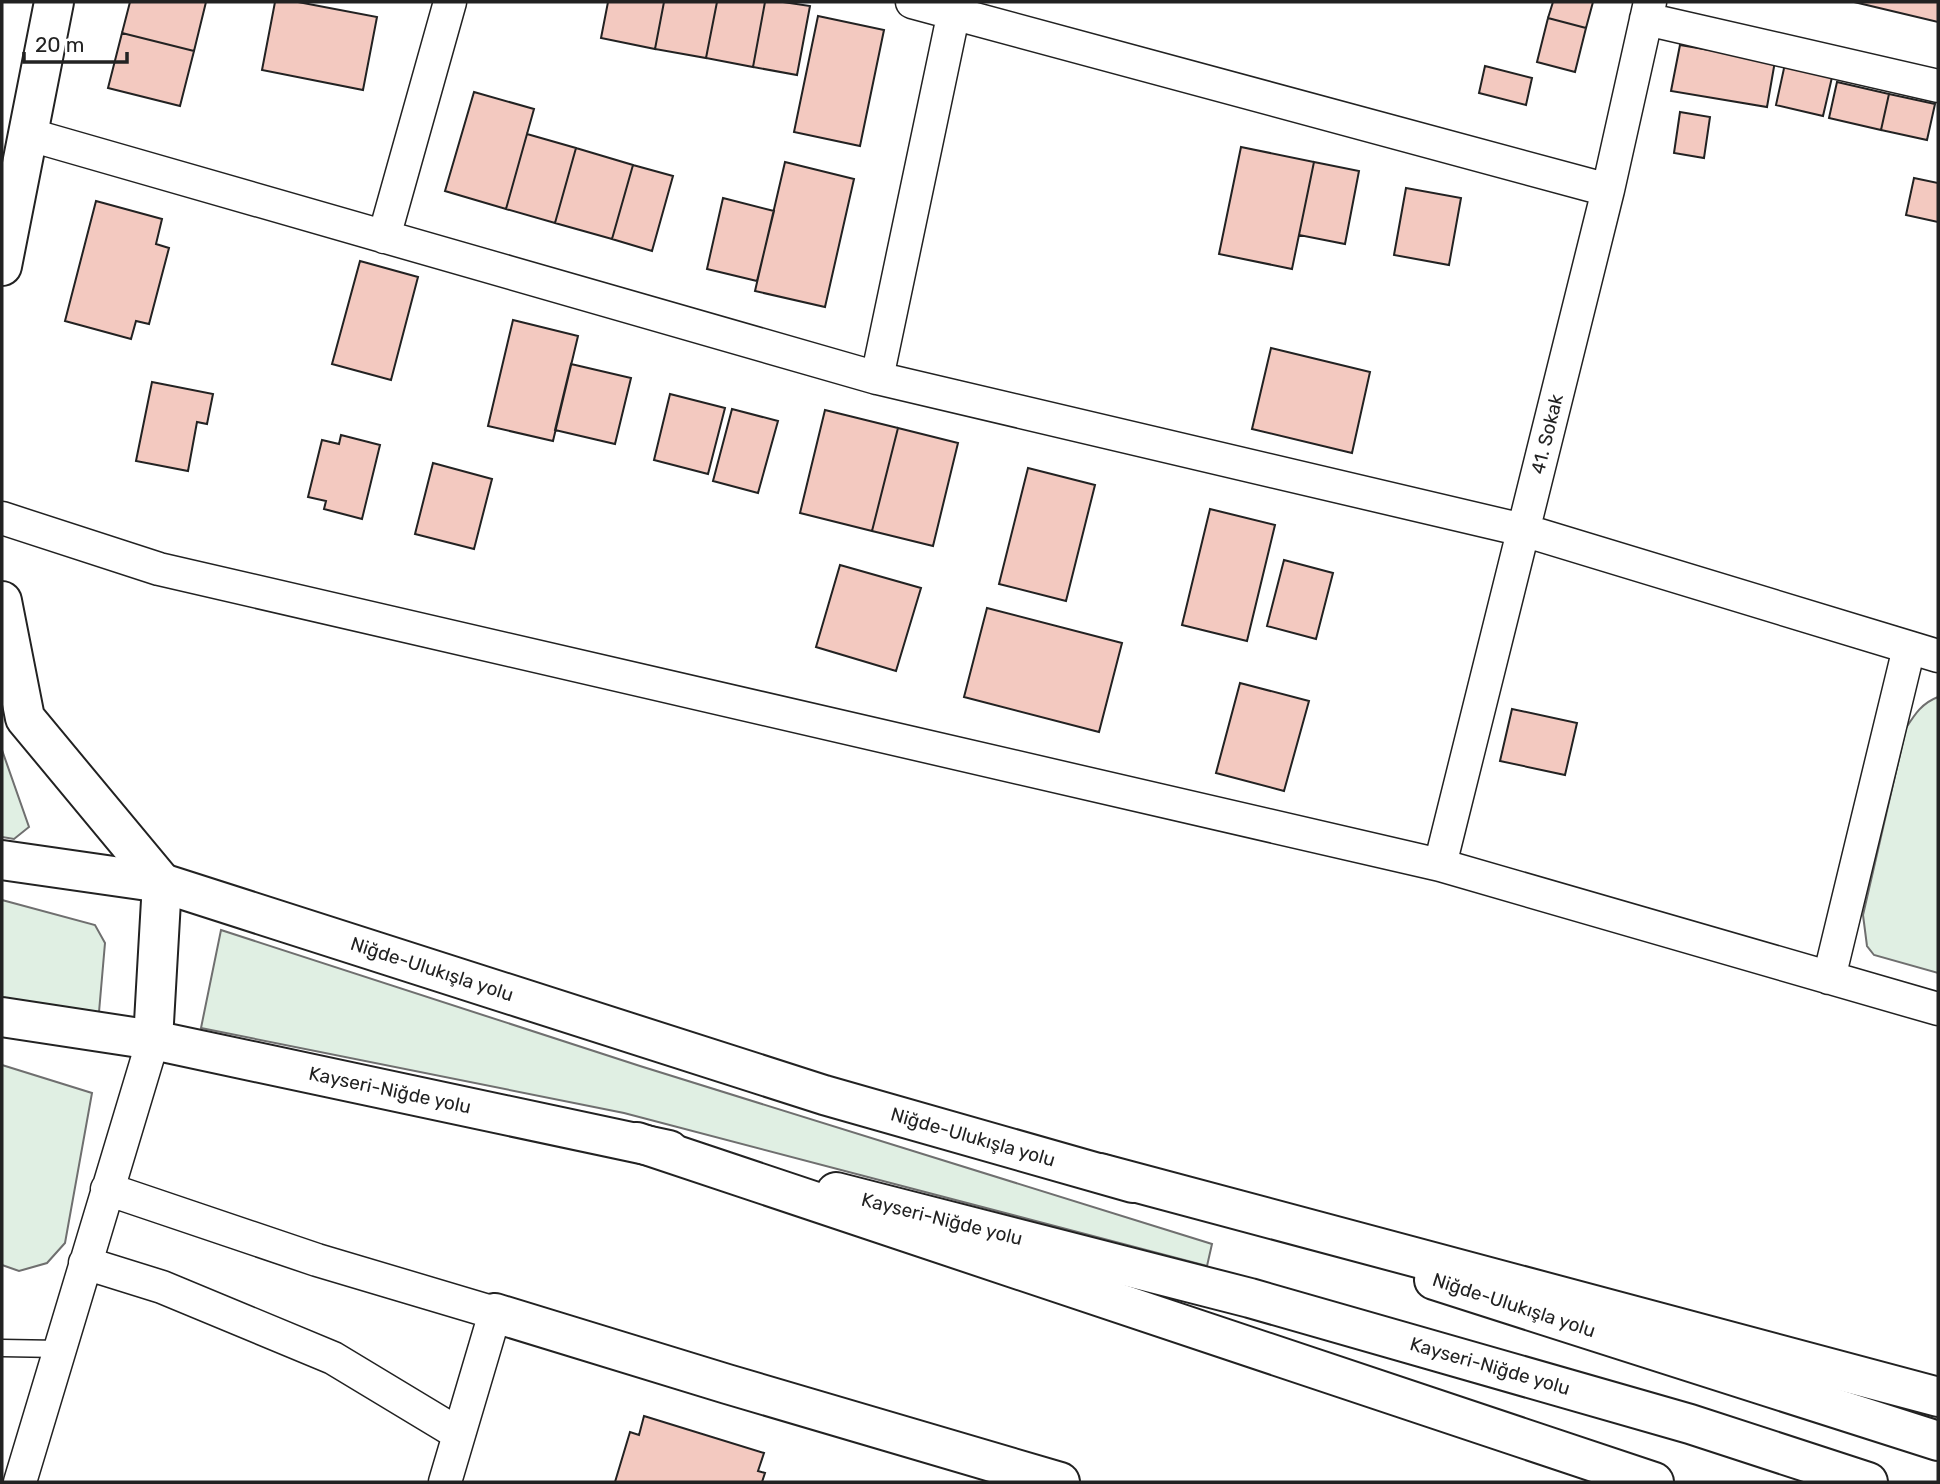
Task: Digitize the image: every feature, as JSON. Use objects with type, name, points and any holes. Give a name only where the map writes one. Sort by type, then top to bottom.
[{"type":"main road","points":[[2,266],[16,158],[54,2]]},
{"type":"main road","points":[[2,601],[25,718],[162,883],[153,1040]]},
{"type":"main road","name":"Niğde-Ulukışla yolu","points":[[2,860],[162,883],[824,1095],[1100,1173],[1938,1441]]},
{"type":"main road","name":"Kayseri-Niğde yolu","points":[[2,1017],[153,1040],[637,1142],[1250,1298],[1690,1424],[1868,1482]]},
{"type":"main road","points":[[637,1142],[1654,1482]]},
{"type":"main road","points":[[1100,1173],[1938,1397]]},
{"type":"main road","points":[[495,1312],[740,1388],[1060,1482]]},
{"type":"street","points":[[384,237],[450,2]]},
{"type":"street","points":[[912,2],[955,7],[1608,190]]},
{"type":"street","points":[[877,377],[955,7]]},
{"type":"street","points":[[1648,10],[1938,86]]},
{"type":"street","name":"41. Sokak","points":[[1440,865],[1608,190],[1648,10]]},
{"type":"street","points":[[16,158],[384,237],[877,377],[1523,530],[1924,652],[1829,978]]},
{"type":"street","points":[[2,518],[159,569],[1440,865],[1938,1009]]},
{"type":"street","points":[[20,1482],[153,1040]]},
{"type":"street","points":[[107,1189],[317,1260],[495,1312],[445,1482]]},
{"type":"street","points":[[85,1263],[162,1287],[333,1358],[459,1434]]},
{"type":"lane","points":[[2,1348],[60,1349]]},
{"type":"green space","points":[[1938,697],[1938,973],[1874,955],[1867,946],[1863,915],[1906,728],[1923,706]]},
{"type":"green space","points":[[2,750],[29,827],[14,839],[2,837]]},
{"type":"green space","points":[[2,900],[95,925],[105,943],[99,1012],[82,1021],[2,1001]]},
{"type":"green space","points":[[221,930],[640,1066],[1212,1244],[1207,1266],[624,1113],[201,1028]]},
{"type":"green space","points":[[2,1065],[92,1093],[65,1243],[47,1263],[19,1271],[2,1265]]},
{"type":"building","points":[[130,2],[206,2],[194,51],[122,33]]},
{"type":"building","points":[[275,2],[298,2],[377,17],[363,90],[262,70]]},
{"type":"building","points":[[608,2],[664,2],[655,49],[601,38]]},
{"type":"building","points":[[664,2],[717,2],[706,58],[655,49]]},
{"type":"building","points":[[717,2],[765,2],[753,67],[706,58]]},
{"type":"building","points":[[765,2],[810,6],[797,75],[753,67]]},
{"type":"building","points":[[1553,2],[1593,2],[1586,28],[1548,18]]},
{"type":"building","points":[[1854,2],[1938,2],[1938,22]]},
{"type":"building","points":[[818,16],[884,30],[860,146],[794,132]]},
{"type":"building","points":[[1548,18],[1586,28],[1575,72],[1537,62]]},
{"type":"building","points":[[122,33],[194,51],[180,106],[108,88]]},
{"type":"building","points":[[1680,45],[1775,61],[1767,107],[1671,91]]},
{"type":"building","points":[[1788,50],[1836,60],[1823,116],[1776,105]]},
{"type":"building","points":[[1485,66],[1532,78],[1526,105],[1479,93]]},
{"type":"building","points":[[1837,82],[1889,94],[1881,130],[1829,118]]},
{"type":"building","points":[[474,92],[534,109],[506,209],[445,191]]},
{"type":"building","points":[[1889,94],[1935,104],[1927,140],[1881,130]]},
{"type":"building","points":[[1680,112],[1710,117],[1704,158],[1674,153]]},
{"type":"building","points":[[527,134],[576,148],[555,223],[506,209]]},
{"type":"building","points":[[1241,147],[1314,162],[1292,269],[1219,254]]},
{"type":"building","points":[[576,148],[633,165],[612,239],[555,223]]},
{"type":"building","points":[[785,162],[854,179],[825,307],[755,291]]},
{"type":"building","points":[[1314,162],[1359,171],[1345,244],[1299,235]]},
{"type":"building","points":[[633,165],[673,176],[652,251],[612,239]]},
{"type":"building","points":[[1914,178],[1938,183],[1938,222],[1906,215]]},
{"type":"building","points":[[1406,188],[1461,198],[1449,265],[1394,255]]},
{"type":"building","points":[[723,198],[774,211],[757,281],[707,269]]},
{"type":"building","points":[[96,201],[162,219],[156,244],[169,248],[149,324],[136,321],[131,339],[65,321]]},
{"type":"building","points":[[360,261],[418,277],[391,380],[332,364]]},
{"type":"building","points":[[513,320],[578,336],[553,441],[488,426]]},
{"type":"building","points":[[1271,348],[1370,372],[1352,453],[1252,429]]},
{"type":"building","points":[[571,364],[631,378],[615,444],[555,430]]},
{"type":"building","points":[[152,382],[213,394],[207,424],[197,422],[188,471],[136,461]]},
{"type":"building","points":[[670,394],[725,408],[708,474],[654,460]]},
{"type":"building","points":[[732,409],[778,421],[758,493],[713,481]]},
{"type":"building","points":[[825,410],[898,428],[872,531],[800,513]]},
{"type":"building","points":[[898,428],[958,443],[933,546],[872,531]]},
{"type":"building","points":[[341,435],[380,445],[362,519],[324,509],[326,501],[308,497],[322,440],[339,444]]},
{"type":"building","points":[[433,463],[492,479],[474,549],[415,534]]},
{"type":"building","points":[[1028,468],[1095,485],[1066,601],[999,584]]},
{"type":"building","points":[[1210,509],[1275,525],[1247,641],[1182,625]]},
{"type":"building","points":[[1284,560],[1333,573],[1316,639],[1267,626]]},
{"type":"building","points":[[840,565],[921,588],[896,671],[816,647]]},
{"type":"building","points":[[987,608],[1122,643],[1099,732],[964,697]]},
{"type":"building","points":[[1240,683],[1309,701],[1284,791],[1216,773]]},
{"type":"building","points":[[1512,709],[1577,723],[1565,775],[1500,761]]},
{"type":"building","points":[[644,1416],[764,1453],[758,1471],[765,1473],[762,1482],[615,1482],[630,1432],[639,1435]]}]
